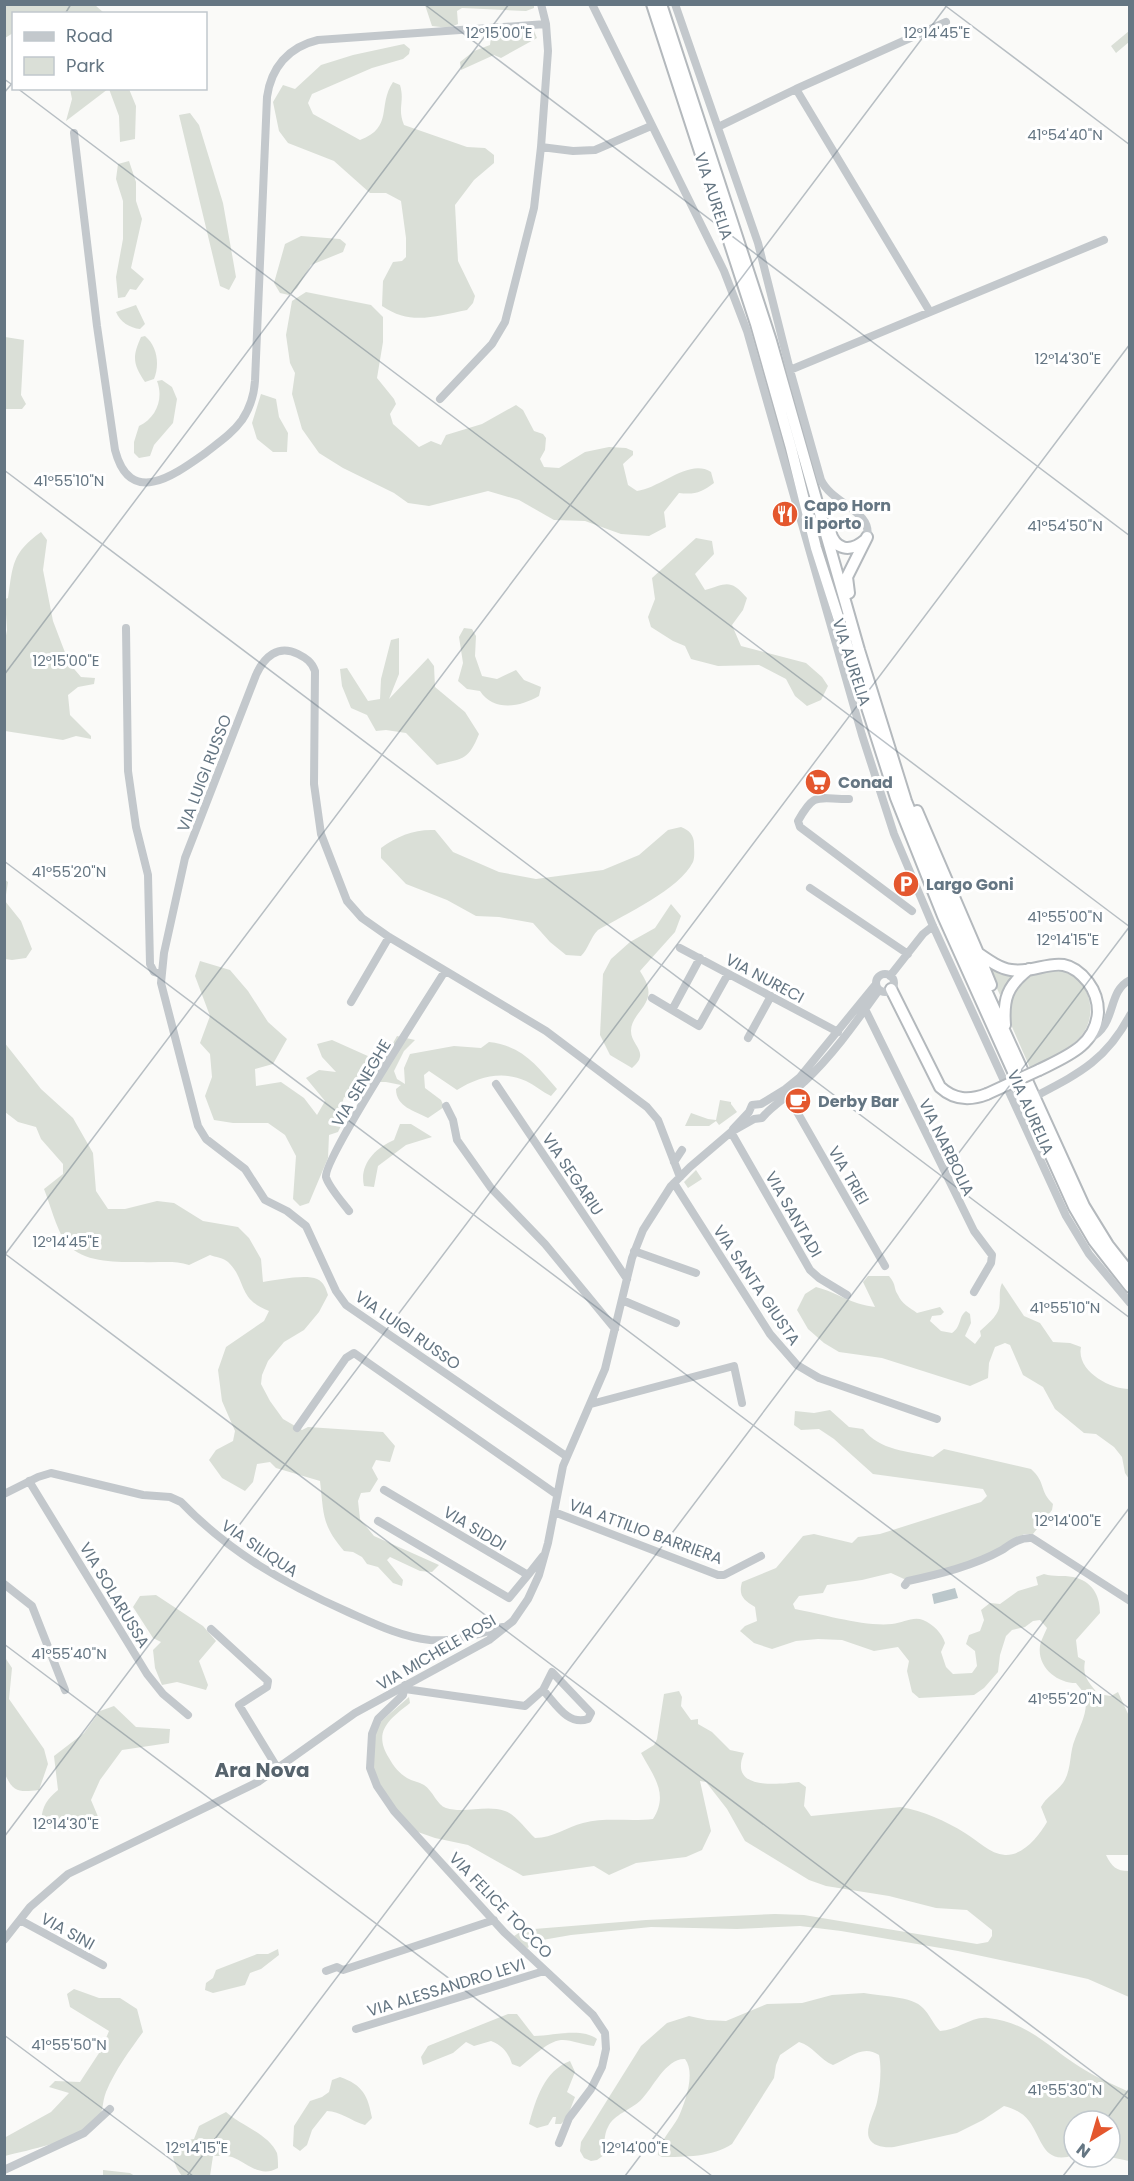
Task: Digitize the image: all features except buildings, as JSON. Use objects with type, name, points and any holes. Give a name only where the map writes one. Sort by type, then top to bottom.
[{"type":"highway","name":"VIA AURELIA","points":[[652,4],[756,324],[816,548],[909,834],[943,916],[1074,1207],[1094,1241],[1130,1287]]},
{"type":"highway","name":"VIA AURELIA","points":[[661,4],[771,341],[859,650],[918,834],[1084,1206],[1108,1245],[1130,1273]]},
{"type":"highway","points":[[812,487],[822,504],[836,544],[842,548],[851,548],[860,544],[867,537]]},
{"type":"highway","points":[[859,650],[846,581],[867,537]]},
{"type":"highway","points":[[882,727],[978,953],[994,993],[1005,1032]]},
{"type":"highway","points":[[891,989],[940,1086],[948,1093],[962,1099],[972,1099],[987,1094],[1039,1071],[1074,1053],[1088,1040],[1098,1008],[1095,996],[1086,980],[1073,969],[1061,964],[1050,964],[1030,969],[1007,970],[978,953]]},
{"type":"highway","points":[[1005,1032],[1006,996],[1019,978],[1030,969]]},
{"type":"street","points":[[440,399],[492,344],[504,326],[534,208],[548,51],[546,24],[541,4]]},
{"type":"street","points":[[675,4],[760,249],[790,370],[823,484],[833,497],[863,519],[868,528],[867,537]]},
{"type":"street","points":[[592,5],[724,271],[747,331],[868,758],[895,837],[933,926],[1066,1216],[1089,1254],[1130,1303]]},
{"type":"street","points":[[718,127],[796,88],[946,22]]},
{"type":"street","points":[[74,133],[97,326],[115,450],[123,468],[132,478],[143,483],[156,482],[188,466],[229,435],[242,420],[252,399],[255,381],[267,97],[274,73],[282,60],[298,47],[318,40],[546,24]]},
{"type":"street","points":[[796,88],[930,312]]},
{"type":"street","points":[[541,147],[573,151],[595,150],[651,126]]},
{"type":"street","points":[[790,370],[1104,240]]},
{"type":"street","points":[[126,628],[129,779],[136,827],[148,875],[150,964],[153,972],[161,974]]},
{"type":"street","name":"VIA LUIGI RUSSO","points":[[566,1456],[346,1305],[336,1292],[306,1226],[294,1216],[265,1200],[245,1170],[206,1139],[197,1123],[162,986],[161,974],[179,880],[189,847],[259,669],[267,657],[284,650],[306,658],[315,671],[314,784],[319,825],[326,850],[347,901],[362,918],[389,937],[553,1036],[647,1107],[656,1116],[674,1162],[677,1180]]},
{"type":"street","points":[[849,799],[814,799],[808,803],[798,821],[800,828],[912,911]]},
{"type":"street","points":[[810,888],[908,954]]},
{"type":"street","points":[[890,976],[933,926]]},
{"type":"street","points":[[351,1002],[389,937]]},
{"type":"street","name":"VIA NURECI","points":[[680,948],[838,1032]]},
{"type":"street","points":[[672,1010],[700,958]]},
{"type":"street","name":"VIA SENEGHE","points":[[349,1211],[326,1178],[327,1169],[358,1113],[445,971]]},
{"type":"street","points":[[652,998],[699,1026],[728,974]]},
{"type":"street","points":[[881,975],[890,976],[893,984],[891,989],[884,992],[878,987],[877,979],[881,975]]},
{"type":"street","points":[[1088,1040],[1102,1031],[1120,988],[1130,980]]},
{"type":"street","name":"VIA MICHELE ROSI","points":[[4,1940],[45,1893],[78,1869],[224,1800],[278,1769],[354,1713],[489,1640],[509,1625],[531,1594],[546,1552],[556,1494],[566,1456],[605,1369],[634,1251],[649,1219],[677,1180],[731,1132],[749,1112],[752,1105],[763,1108],[788,1096],[823,1061],[865,1010],[878,987]]},
{"type":"street","name":"VIA MICHELE ROSI","points":[[731,1132],[754,1119],[762,1118],[763,1108],[800,1077],[878,987]]},
{"type":"street","points":[[748,1038],[771,996]]},
{"type":"street","name":"VIA NARBOLIA","points":[[865,1010],[974,1231],[992,1256],[991,1263],[974,1292]]},
{"type":"street","points":[[1034,1097],[1098,1059],[1113,1043],[1130,1015]]},
{"type":"street","name":"VIA SEGARIU","points":[[496,1084],[627,1279]]},
{"type":"street","name":"VIA TRIEI","points":[[788,1096],[885,1266]]},
{"type":"street","points":[[446,1106],[452,1118],[457,1140],[491,1188],[545,1244],[615,1329]]},
{"type":"street","points":[[749,1112],[754,1119]]},
{"type":"street","points":[[666,1142],[670,1127]]},
{"type":"street","name":"VIA SANTADI","points":[[731,1132],[810,1270],[848,1295]]},
{"type":"street","points":[[674,1162],[682,1150]]},
{"type":"street","name":"VIA SANTA GIUSTA","points":[[677,1180],[770,1334],[797,1365],[819,1378],[937,1419]]},
{"type":"street","points":[[634,1251],[696,1273]]},
{"type":"street","points":[[622,1300],[676,1323]]},
{"type":"street","points":[[297,1428],[346,1358],[354,1353],[556,1494]]},
{"type":"street","points":[[591,1404],[734,1366],[742,1403]]},
{"type":"street","name":"VIA SILIQUA","points":[[4,1494],[42,1475],[54,1474],[143,1495],[173,1498],[181,1502],[222,1540],[269,1573],[315,1597],[401,1634],[433,1640],[454,1639],[509,1625]]},
{"type":"street","name":"VIA SOLARUSSA","points":[[29,1481],[147,1674],[163,1694],[188,1715]]},
{"type":"street","name":"VIA SIDDI","points":[[384,1490],[528,1575]]},
{"type":"street","name":"VIA ATTILIO BARRIERA","points":[[554,1512],[718,1575],[724,1575],[761,1556]]},
{"type":"street","points":[[378,1521],[508,1598],[546,1552]]},
{"type":"street","points":[[905,1585],[908,1581],[958,1569],[1027,1538],[1032,1538],[1130,1601]]},
{"type":"street","points":[[4,1584],[31,1605],[65,1690]]},
{"type":"street","points":[[211,1629],[268,1681],[267,1687],[241,1702],[239,1706],[278,1769]]},
{"type":"street","points":[[405,1687],[525,1706],[543,1690],[552,1672],[591,1713],[588,1719],[580,1722],[571,1720],[543,1690]]},
{"type":"street","name":"VIA FELICE TOCCO","points":[[405,1687],[403,1695],[380,1716],[374,1727],[370,1740],[372,1777],[390,1806],[494,1920],[597,2020],[603,2029],[606,2041],[604,2060],[599,2075],[569,2118],[560,2143]]},
{"type":"street","name":"VIA SINI","points":[[20,1920],[103,1965]]},
{"type":"street","points":[[326,1971],[337,1967],[342,1970],[494,1920]]},
{"type":"street","name":"VIA ALESSANDRO LEVI","points":[[356,2029],[544,1971]]},
{"type":"street","points":[[4,2170],[84,2133],[110,2109]]},
{"type":"green space","points":[[5,4],[95,5],[103,12],[12,12],[12,34],[5,38]]},
{"type":"green space","points":[[425,5],[534,5],[534,8],[526,11],[462,8],[457,11],[458,24],[449,28],[432,26]]},
{"type":"green space","points":[[527,28],[534,31],[537,38],[501,58],[494,55],[461,70],[460,62],[474,51],[490,45],[491,37],[496,31]]},
{"type":"green space","points":[[1129,31],[1129,42],[1116,53],[1111,46]]},
{"type":"green space","points":[[404,44],[410,49],[409,54],[403,59],[372,68],[312,94],[308,103],[313,114],[360,140],[371,135],[381,122],[388,91],[393,82],[400,85],[401,114],[404,125],[467,147],[485,148],[494,155],[494,163],[474,180],[455,205],[458,261],[475,296],[473,303],[467,310],[423,318],[403,316],[382,306],[383,281],[393,262],[402,261],[406,257],[401,201],[386,193],[370,193],[334,161],[288,143],[279,131],[273,102],[283,85],[295,89],[321,65],[353,55]]},
{"type":"green space","points":[[70,90],[107,90],[66,121],[72,99]]},
{"type":"green space","points":[[109,90],[129,90],[136,106],[135,139],[120,142],[119,116]]},
{"type":"green space","points":[[190,113],[199,125],[223,203],[236,277],[229,290],[220,286],[179,115]]},
{"type":"green space","points":[[129,161],[136,182],[136,201],[142,219],[131,268],[144,279],[136,290],[130,289],[125,297],[118,298],[116,277],[123,239],[123,201],[116,179],[118,164]]},
{"type":"green space","points":[[301,236],[340,239],[346,244],[343,252],[311,265],[297,288],[289,295],[280,293],[274,283],[285,244]]},
{"type":"green space","points":[[306,292],[371,305],[383,317],[383,342],[377,378],[396,404],[390,414],[393,424],[419,447],[431,441],[441,445],[446,435],[482,424],[516,405],[523,410],[534,431],[543,434],[546,438],[545,450],[540,459],[544,467],[559,468],[585,452],[609,447],[626,448],[633,451],[633,455],[623,464],[628,485],[637,491],[694,469],[711,472],[714,483],[698,492],[679,493],[664,512],[666,527],[649,536],[621,534],[585,521],[554,520],[519,500],[488,491],[429,506],[408,503],[394,493],[343,468],[319,453],[302,429],[292,394],[295,373],[290,363],[286,335],[292,301]]},
{"type":"green space","points":[[136,305],[145,324],[140,329],[126,324],[116,312]]},
{"type":"green space","points":[[145,336],[155,350],[157,361],[154,379],[145,382],[136,365],[135,355],[141,337]]},
{"type":"green space","points":[[5,337],[24,340],[21,395],[26,404],[22,409],[5,409]]},
{"type":"green space","points":[[162,380],[172,387],[177,399],[173,423],[154,445],[150,456],[139,458],[134,453],[134,442],[139,426],[150,418],[157,407],[160,394],[157,381]]},
{"type":"green space","points":[[261,394],[276,399],[279,417],[288,433],[287,452],[273,452],[257,439],[252,423]]},
{"type":"green space","points":[[41,532],[47,540],[43,570],[53,621],[69,663],[81,677],[95,678],[94,684],[78,687],[68,695],[70,715],[91,736],[91,739],[76,736],[63,740],[5,731],[4,646],[7,630],[5,599],[8,598],[15,560],[24,546]]},
{"type":"green space","points":[[696,538],[712,541],[714,554],[695,574],[705,590],[728,584],[736,587],[747,598],[743,610],[732,625],[741,646],[806,663],[822,677],[828,686],[821,700],[807,706],[795,696],[786,679],[759,665],[718,666],[691,659],[685,646],[651,627],[648,617],[655,599],[652,578]]},
{"type":"green space","points":[[464,628],[472,629],[476,636],[475,656],[482,676],[497,679],[516,670],[524,680],[541,687],[539,696],[516,705],[500,705],[486,698],[480,691],[467,689],[458,681],[463,663],[459,637]]},
{"type":"green space","points":[[399,638],[399,674],[389,699],[428,658],[434,666],[435,687],[465,712],[479,734],[464,757],[437,765],[406,733],[376,731],[367,715],[351,708],[342,686],[340,669],[347,668],[368,701],[380,699],[381,679],[391,640]]},
{"type":"green space","points":[[681,827],[690,833],[694,841],[694,860],[686,872],[664,891],[598,930],[581,956],[566,955],[550,942],[533,923],[499,917],[476,916],[447,900],[406,884],[381,858],[381,848],[393,840],[413,832],[435,830],[453,852],[499,872],[536,879],[603,870],[639,855],[668,830]]},
{"type":"green space","points":[[4,879],[8,882],[5,901],[21,921],[32,949],[26,958],[5,959]]},
{"type":"green space","points":[[671,904],[681,916],[675,932],[640,971],[647,984],[648,994],[647,1000],[632,1025],[632,1036],[639,1049],[640,1058],[632,1068],[610,1055],[600,1035],[603,974],[611,959],[630,942],[655,928]]},
{"type":"green space","points":[[200,961],[230,970],[248,991],[268,1022],[287,1039],[273,1064],[255,1069],[256,1086],[281,1082],[304,1098],[317,1115],[325,1101],[306,1078],[319,1070],[336,1072],[322,1057],[317,1044],[332,1040],[370,1057],[384,1059],[397,1036],[415,1040],[404,1051],[394,1071],[397,1079],[405,1084],[404,1068],[410,1054],[454,1046],[481,1048],[489,1042],[501,1044],[528,1058],[557,1089],[551,1096],[517,1078],[490,1076],[457,1090],[429,1071],[424,1075],[425,1088],[441,1100],[444,1107],[428,1118],[407,1108],[399,1100],[396,1089],[401,1085],[373,1082],[358,1103],[344,1097],[342,1104],[346,1116],[338,1132],[329,1135],[328,1158],[309,1203],[300,1206],[293,1199],[296,1156],[285,1135],[268,1123],[233,1123],[214,1120],[205,1096],[212,1077],[210,1054],[200,1043],[210,1016],[195,976]]},
{"type":"green space","points":[[986,965],[1000,974],[1012,977],[1000,995]]},
{"type":"green space","points":[[1041,970],[1064,971],[1080,982],[1089,999],[1090,1018],[1087,1028],[1070,1046],[1030,1068],[1009,1020],[1006,1001],[1023,977]]},
{"type":"green space","points":[[4,1042],[41,1089],[73,1118],[93,1153],[96,1191],[108,1209],[125,1209],[157,1201],[174,1203],[203,1221],[238,1227],[249,1238],[261,1259],[263,1282],[305,1277],[317,1279],[323,1284],[328,1295],[319,1312],[304,1330],[284,1342],[268,1361],[261,1384],[283,1419],[302,1430],[308,1427],[383,1432],[395,1446],[390,1462],[376,1460],[372,1468],[378,1479],[370,1492],[361,1493],[358,1501],[360,1519],[374,1536],[439,1565],[432,1572],[420,1571],[390,1557],[387,1560],[403,1580],[402,1586],[393,1583],[378,1567],[367,1564],[362,1557],[353,1552],[344,1551],[327,1526],[320,1481],[276,1468],[270,1462],[257,1464],[253,1482],[245,1491],[222,1478],[209,1460],[216,1450],[233,1441],[235,1431],[222,1401],[218,1370],[226,1347],[264,1321],[269,1311],[252,1301],[234,1269],[226,1261],[210,1255],[189,1265],[172,1262],[101,1260],[90,1258],[72,1249],[59,1230],[44,1189],[63,1174],[63,1164],[41,1139],[36,1127],[18,1122],[5,1112]]},
{"type":"green space","points":[[720,1100],[731,1102],[737,1112],[719,1125],[716,1121],[709,1126],[685,1126],[691,1113],[716,1120]]},
{"type":"green space","points":[[400,1124],[411,1124],[432,1137],[406,1145],[378,1166],[374,1187],[364,1186],[366,1164],[375,1153],[394,1140]]},
{"type":"green space","points":[[696,1170],[702,1179],[688,1188],[684,1182]]},
{"type":"green space","points":[[868,1276],[889,1276],[901,1300],[917,1313],[940,1307],[944,1312],[941,1315],[932,1316],[930,1321],[941,1331],[952,1333],[966,1311],[970,1314],[971,1323],[965,1336],[975,1344],[981,1336],[980,1331],[998,1311],[1002,1283],[1024,1316],[1040,1323],[1053,1342],[1070,1343],[1081,1347],[1081,1356],[1089,1371],[1104,1382],[1129,1389],[1129,1479],[1125,1473],[1122,1457],[1114,1447],[1096,1434],[1084,1433],[1055,1409],[1043,1387],[1023,1375],[1010,1345],[1005,1343],[995,1347],[989,1363],[988,1378],[970,1386],[882,1358],[839,1352],[808,1329],[797,1310],[805,1294],[816,1287],[875,1307],[863,1282]]},
{"type":"green space","points":[[830,1410],[849,1427],[863,1429],[878,1442],[895,1449],[933,1457],[944,1449],[1031,1469],[1039,1478],[1046,1495],[1053,1504],[1052,1510],[1033,1534],[1024,1534],[986,1556],[920,1577],[904,1579],[891,1573],[827,1585],[823,1593],[799,1596],[793,1604],[795,1609],[869,1624],[892,1624],[912,1619],[923,1620],[934,1626],[942,1636],[945,1643],[941,1652],[946,1667],[953,1674],[972,1673],[977,1666],[975,1651],[966,1644],[969,1635],[980,1631],[984,1620],[981,1610],[990,1603],[1000,1604],[1018,1591],[1038,1585],[1036,1577],[1044,1574],[1069,1576],[1090,1585],[1098,1600],[1100,1613],[1076,1640],[1078,1657],[1085,1661],[1085,1675],[1098,1694],[1111,1696],[1118,1692],[1129,1716],[1129,1855],[1106,1855],[1115,1868],[1129,1871],[1129,1997],[1088,1979],[1034,1967],[958,1951],[800,1926],[737,1929],[651,1927],[571,1935],[531,1942],[528,1948],[520,1946],[514,1936],[522,1931],[534,1929],[646,1920],[775,1914],[804,1915],[977,1944],[988,1942],[992,1936],[992,1930],[967,1910],[936,1908],[889,1896],[826,1886],[809,1880],[745,1841],[727,1809],[706,1782],[700,1781],[711,1831],[702,1850],[686,1857],[636,1863],[609,1875],[594,1866],[523,1876],[468,1845],[415,1831],[384,1796],[375,1781],[371,1754],[378,1724],[409,1697],[410,1703],[386,1726],[382,1740],[384,1749],[399,1772],[424,1785],[446,1808],[461,1810],[490,1808],[505,1811],[517,1819],[535,1838],[592,1821],[653,1819],[658,1810],[660,1793],[655,1778],[641,1753],[654,1745],[657,1739],[664,1694],[679,1691],[682,1697],[681,1706],[691,1720],[698,1719],[698,1724],[712,1732],[730,1750],[744,1753],[741,1765],[743,1774],[749,1779],[768,1784],[799,1782],[806,1787],[804,1806],[811,1816],[901,1807],[942,1821],[999,1854],[1012,1854],[1024,1849],[1040,1833],[1047,1822],[1041,1807],[1066,1778],[1073,1744],[1086,1706],[1084,1694],[1076,1683],[1055,1677],[1045,1667],[1040,1654],[1040,1646],[1047,1628],[1040,1620],[1012,1630],[1006,1636],[998,1672],[984,1688],[974,1695],[919,1698],[912,1692],[907,1671],[909,1661],[898,1647],[874,1651],[842,1640],[818,1639],[796,1641],[772,1649],[754,1643],[740,1631],[757,1621],[755,1607],[741,1594],[742,1582],[776,1568],[803,1536],[814,1534],[852,1543],[858,1537],[880,1534],[981,1502],[987,1496],[983,1489],[873,1474],[834,1439],[819,1429],[801,1430],[794,1425],[795,1411],[814,1413]]},
{"type":"green space","points":[[156,1595],[203,1626],[216,1641],[199,1661],[208,1685],[206,1690],[177,1682],[162,1685],[155,1668],[153,1650],[161,1642],[153,1638],[133,1607],[140,1596]]},
{"type":"green space","points":[[4,1656],[12,1668],[9,1699],[44,1749],[48,1764],[39,1790],[18,1790],[11,1785],[5,1774]]},
{"type":"green space","points":[[114,1706],[136,1727],[170,1729],[169,1743],[122,1750],[100,1780],[91,1800],[99,1819],[91,1824],[64,1822],[54,1828],[42,1826],[45,1805],[58,1790],[54,1756],[84,1733],[100,1711]]},
{"type":"green space","points":[[278,1949],[279,1955],[261,1969],[250,1973],[245,1985],[213,1993],[205,1990],[206,1983],[213,1978],[216,1970],[257,1954],[268,1954]]},
{"type":"green space","points":[[74,1989],[99,1998],[120,1998],[137,2009],[143,2032],[114,2076],[106,2092],[101,2113],[93,2125],[75,2136],[5,2156],[4,2138],[51,2112],[69,2093],[49,2087],[55,2081],[80,2082],[101,2050],[109,2031],[70,2007],[67,1994]]},
{"type":"green space","points":[[864,1993],[912,2001],[925,2011],[940,2031],[952,2029],[970,2021],[988,2018],[1002,2020],[1037,2036],[1086,2071],[1129,2092],[1129,2161],[1122,2160],[1122,2109],[1062,2109],[1062,2157],[1050,2154],[1027,2118],[1018,2111],[1004,2106],[957,2133],[894,2147],[877,2145],[871,2141],[868,2134],[879,2091],[879,2055],[867,2051],[861,2052],[833,2065],[799,2042],[780,2055],[774,2078],[732,2144],[716,2152],[698,2155],[662,2157],[658,2155],[663,2140],[678,2118],[686,2096],[690,2072],[685,2059],[678,2060],[666,2068],[641,2100],[618,2115],[611,2123],[604,2140],[604,2155],[591,2161],[584,2158],[580,2151],[581,2142],[641,2046],[667,2023],[689,2016],[726,2021],[767,2004],[802,2003],[832,1995]]},
{"type":"green space","points":[[508,2014],[517,2014],[534,2036],[583,2033],[597,2039],[594,2046],[568,2040],[555,2041],[520,2067],[512,2064],[502,2047],[491,2041],[474,2046],[466,2042],[453,2053],[423,2065],[421,2057],[428,2046]]},
{"type":"green space","points":[[570,2061],[575,2072],[567,2092],[575,2097],[567,2118],[561,2124],[555,2124],[556,2117],[553,2117],[548,2125],[537,2128],[529,2124],[538,2096],[547,2079]]},
{"type":"green space","points":[[340,2077],[348,2080],[363,2092],[369,2103],[372,2118],[365,2125],[327,2111],[312,2130],[307,2145],[300,2151],[293,2146],[294,2126],[310,2101],[329,2092],[332,2080]]},
{"type":"green space","points":[[226,2112],[268,2140],[277,2153],[278,2168],[272,2171],[260,2171],[232,2157],[213,2156],[210,2176],[182,2176],[173,2154],[176,2145],[181,2141],[194,2139],[199,2126]]},
{"type":"green space","points":[[103,2170],[130,2173],[135,2176],[103,2176]]},
{"type":"shaded area","points":[[955,1588],[958,1598],[934,1604],[932,1594]]},
{"type":"place","name":"Capo Horn il porto","points":[[785,514]]},
{"type":"place","name":"Conad","points":[[818,782]]},
{"type":"place","name":"Largo Goni","points":[[906,884]]},
{"type":"place","name":"Derby Bar","points":[[798,1101]]},
{"type":"district","name":"Ara Nova","points":[[262,1770]]}]
